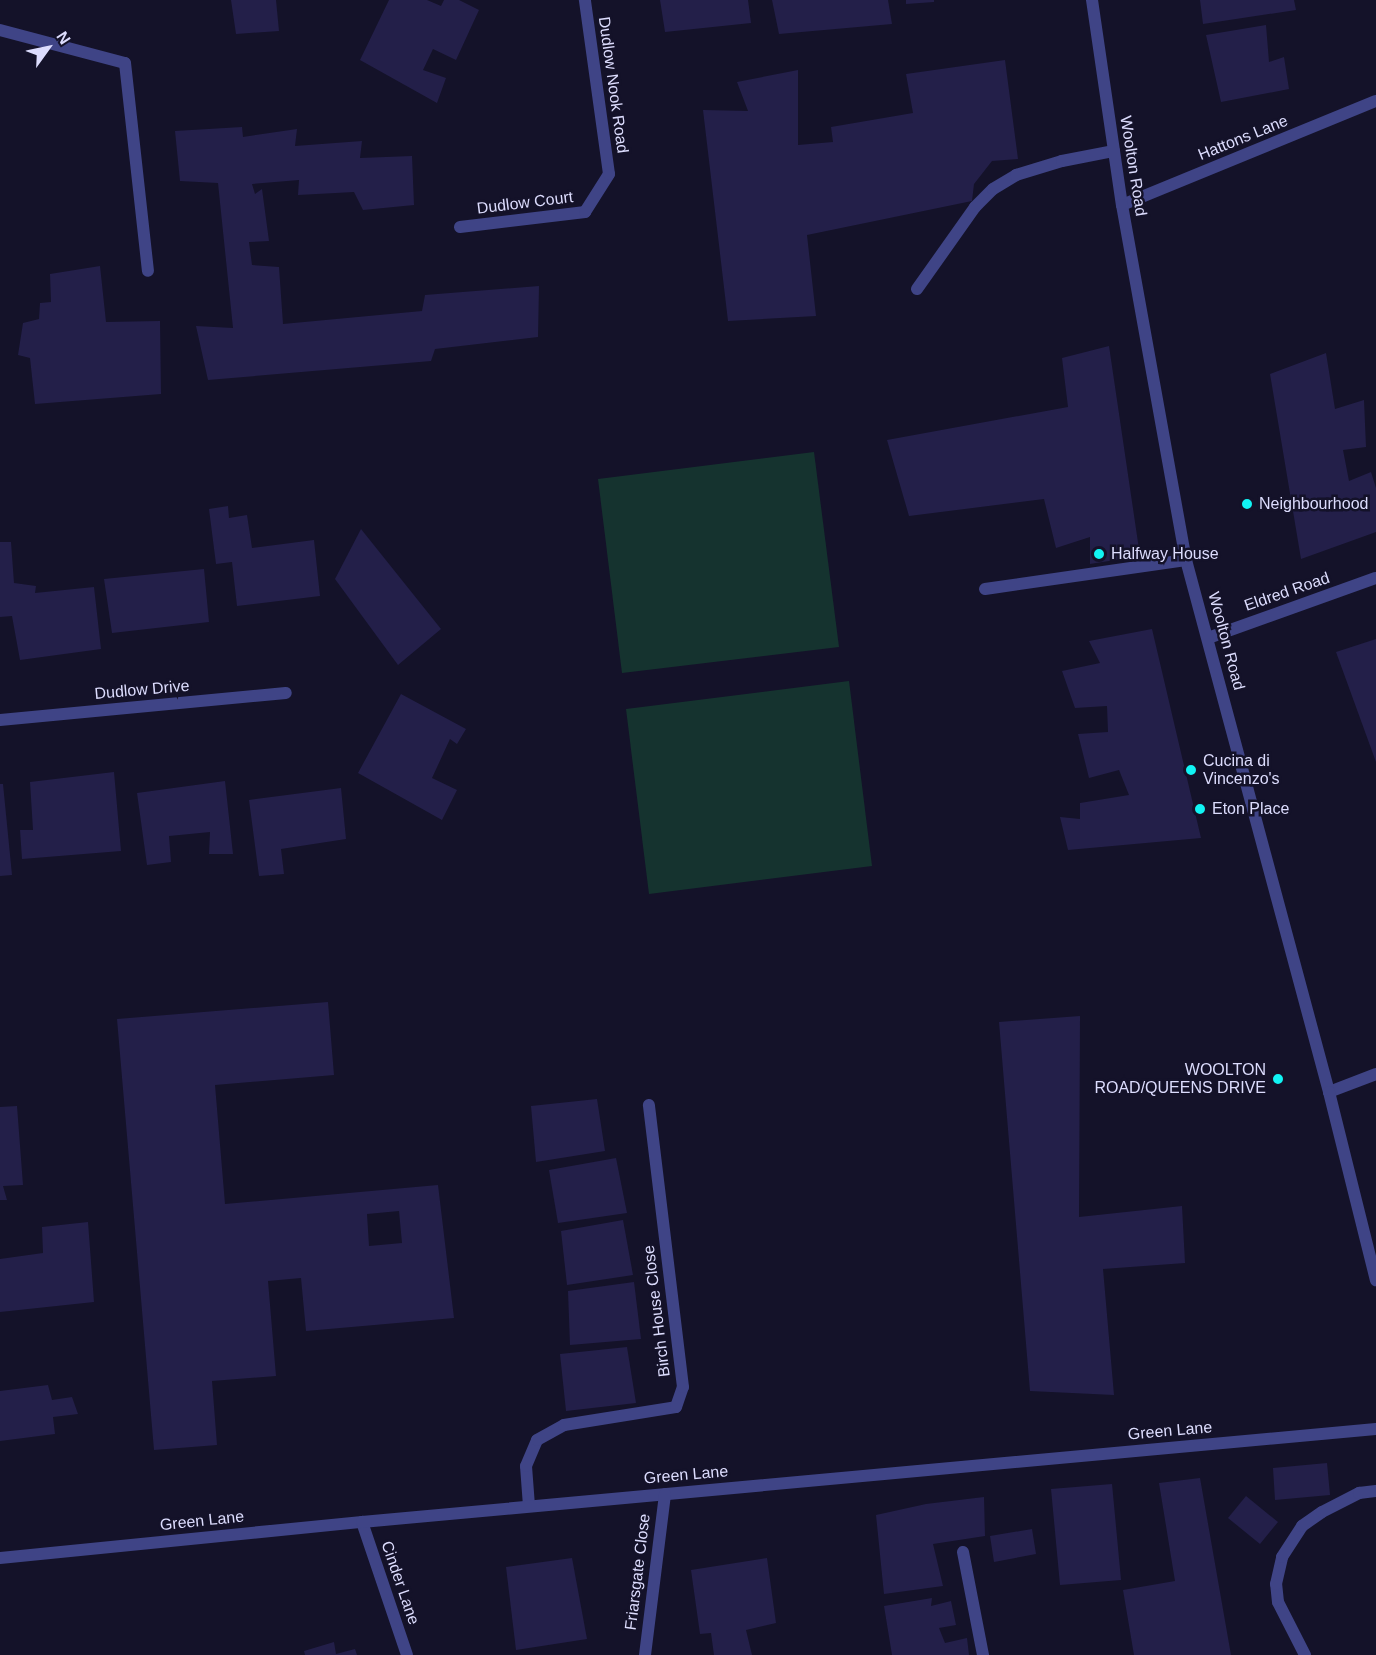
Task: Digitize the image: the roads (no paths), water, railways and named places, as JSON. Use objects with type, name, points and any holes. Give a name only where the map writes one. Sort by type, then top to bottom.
[{"type":"street","name":"Dudlow Nook Road","points":[[585,0],[609,174]]},
{"type":"street","name":"Woolton Road","points":[[1092,0],[1122,205],[1186,560],[1329,1092],[1376,1280]]},
{"type":"street","points":[[0,30],[125,63],[148,271]]},
{"type":"street","name":"Hattons Lane","points":[[1122,205],[1376,101]]},
{"type":"street","points":[[917,289],[975,207],[993,189],[1016,175],[1053,164],[1114,151]]},
{"type":"street","name":"Dudlow Court","points":[[460,227],[585,212],[609,174]]},
{"type":"street","points":[[985,589],[1186,560]]},
{"type":"street","name":"Eldred Road","points":[[1208,638],[1376,578]]},
{"type":"street","name":"Dudlow Drive","points":[[0,720],[286,693]]},
{"type":"street","points":[[1329,1092],[1376,1074]]},
{"type":"street","name":"Birch House Close","points":[[529,1506],[526,1466],[537,1440],[564,1425],[676,1407],[683,1387],[648,1105]]},
{"type":"street","name":"Green Lane","points":[[0,1558],[529,1506],[1376,1429]]},
{"type":"street","points":[[1305,1655],[1278,1602],[1276,1584],[1282,1557],[1302,1526],[1322,1512],[1359,1493],[1376,1491]]},
{"type":"street","name":"Friarsgate Close","points":[[645,1655],[665,1494]]},
{"type":"street","name":"Cinder Lane","points":[[362,1522],[407,1655]]},
{"type":"street","points":[[963,1552],[983,1655]]},
{"type":"place","name":"Neighbourhood","points":[[1247,504]]},
{"type":"place","name":"Halfway House","points":[[1099,554]]},
{"type":"place","name":"Cucina di Vincenzo's","points":[[1191,770]]},
{"type":"place","name":"Eton Place","points":[[1200,809]]},
{"type":"place","name":"WOOLTON ROAD/QUEENS DRIVE","points":[[1278,1079]]}]
